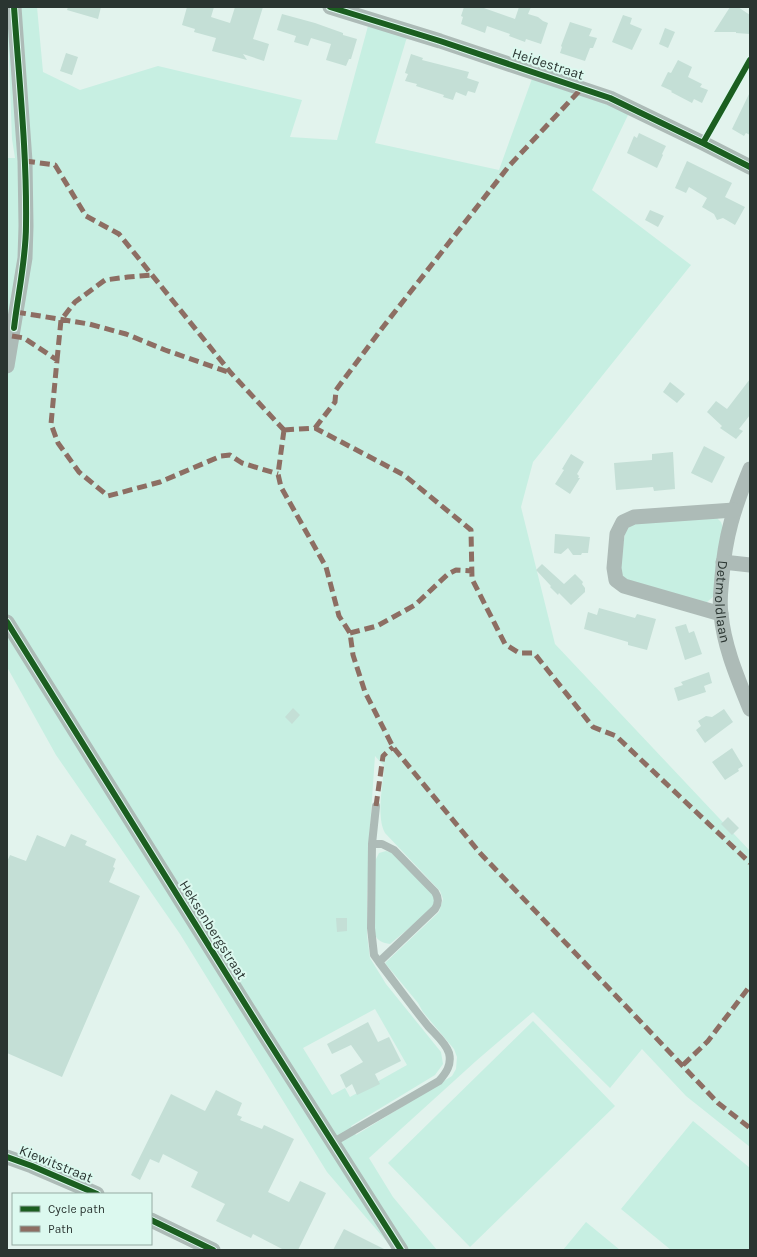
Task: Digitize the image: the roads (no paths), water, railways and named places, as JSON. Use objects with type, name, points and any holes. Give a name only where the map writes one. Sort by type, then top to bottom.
[{"type":"street","points":[[7,366],[11,311],[25,258],[26,226],[25,161],[14,7]]},
{"type":"street","name":"Heidestraat","points":[[330,7],[440,41],[610,98],[750,167]]},
{"type":"street","name":"Detmoldlaan","points":[[750,469],[734,510],[726,542],[723,562],[720,614],[730,660],[750,709]]},
{"type":"street","points":[[720,614],[624,586],[616,580],[614,568],[617,534],[623,522],[634,517],[734,510]]},
{"type":"street","points":[[723,562],[750,565]]},
{"type":"street","name":"Heksenbergstraat","points":[[7,622],[332,1143],[401,1250]]},
{"type":"street","name":"Kiewitstraat","points":[[7,1157],[95,1193]]},
{"type":"street","points":[[152,1220],[213,1250]]},
{"type":"lane","points":[[332,1143],[439,1081],[448,1070],[450,1064],[449,1052],[446,1047],[428,1026],[374,954],[372,946],[372,844],[376,806]]},
{"type":"lane","points":[[372,844],[382,844],[394,850],[435,892],[438,901],[438,905],[435,909],[379,962]]}]
